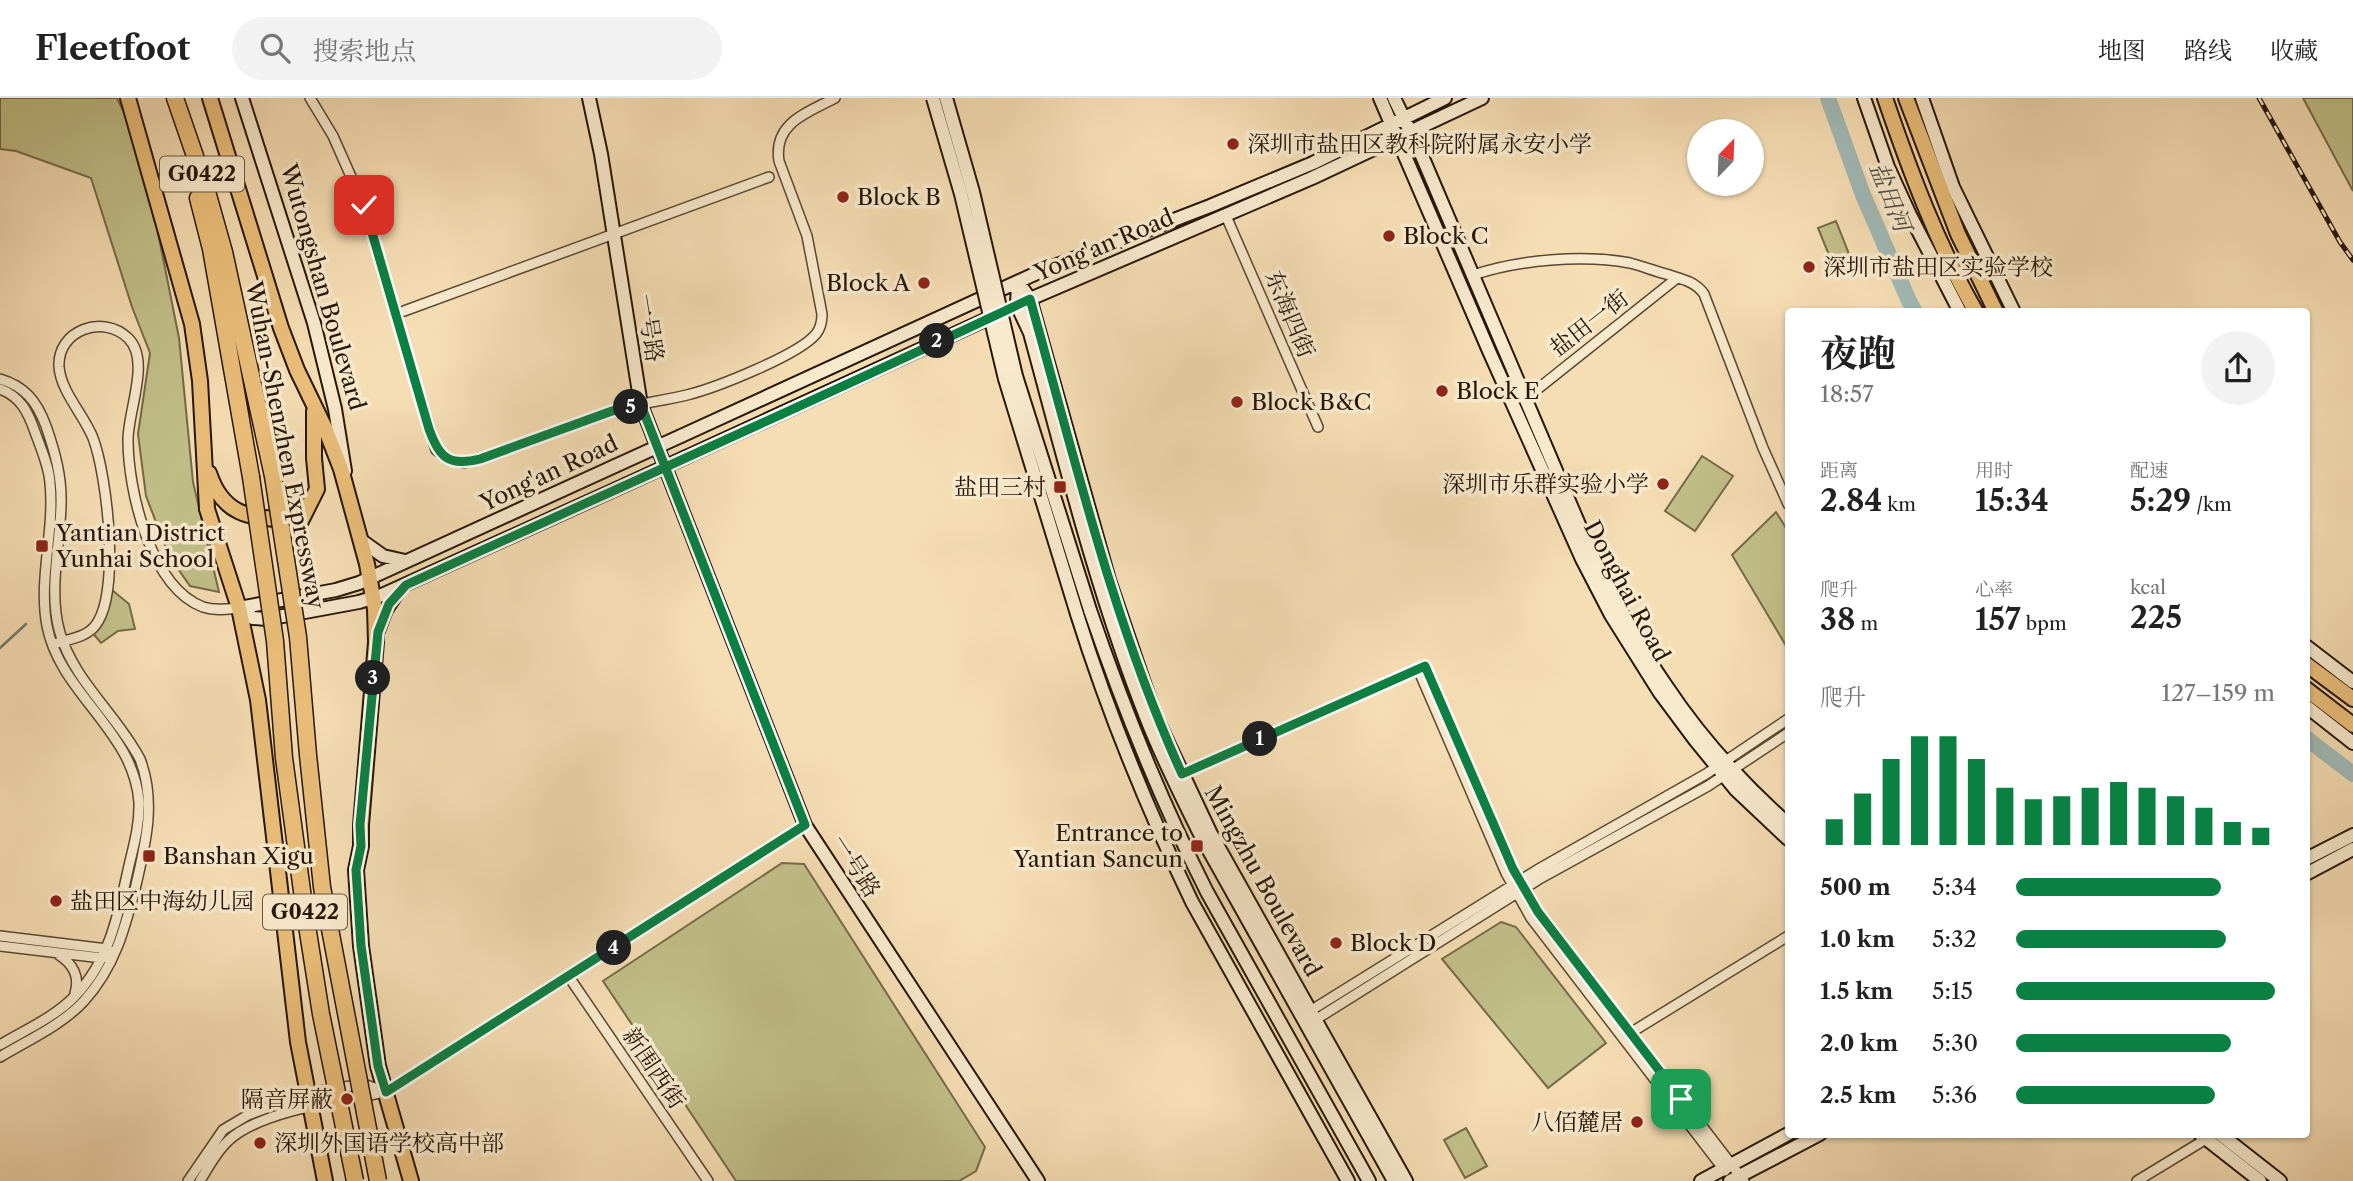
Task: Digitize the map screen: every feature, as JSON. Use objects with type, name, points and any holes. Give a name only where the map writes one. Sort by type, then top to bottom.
[{"type":"highway","name":"Wuhan-Shenzhen Expressway","points":[[167,98],[197,195],[218,251],[273,476],[298,637],[307,755],[322,887],[378,1181]]},
{"type":"highway","name":"Wuhan-Shenzhen Expressway","points":[[176,98],[206,188],[218,251],[275,641],[284,758],[305,913],[321,1014],[355,1181]]},
{"type":"main road","points":[[128,98],[192,324],[198,354],[207,509],[239,608],[261,722],[298,1042],[325,1181]]},
{"type":"main road","name":"Wutongshan Boulevard","points":[[210,98],[281,328],[334,448],[349,492],[370,578],[376,642],[360,825],[361,846],[356,870],[361,946],[378,1066],[411,1181]]},
{"type":"main road","points":[[1879,98],[1892,119]]},
{"type":"main road","points":[[1885,98],[1903,156],[1938,237],[1974,308]]},
{"type":"main road","points":[[1906,98],[1947,190],[1958,234],[1994,308]]},
{"type":"main road","points":[[203,451],[212,483],[229,506],[254,518],[301,521],[317,489],[314,406]]},
{"type":"main road","points":[[2310,667],[2353,699]]},
{"type":"main road","points":[[2310,692],[2353,725]]},
{"type":"street","name":"Wutongshan Boulevard","points":[[242,98],[314,323],[335,409],[349,492]]},
{"type":"street","points":[[310,98],[333,136],[364,205],[436,450],[448,459],[464,463],[612,411],[714,387],[769,364],[810,341],[818,332],[822,314],[807,236],[777,150],[779,141],[792,121],[835,98]]},
{"type":"street","name":"一号路","points":[[589,98],[601,154],[641,405],[805,825],[1038,1181]]},
{"type":"street","points":[[933,98],[961,194],[1004,379],[1095,673],[1114,723],[1138,785],[1192,902],[1348,1181]]},
{"type":"street","points":[[946,98],[972,192],[1016,376],[1111,671],[1153,778],[1207,892],[1369,1181]]},
{"type":"street","name":"Donghai Road","points":[[1380,98],[1399,121]]},
{"type":"street","name":"Donghai Road","points":[[1394,98],[1399,121],[1489,351],[1594,581],[1626,641],[1660,693],[1725,768],[1785,821]]},
{"type":"street","name":"Yong'an Road","points":[[52,645],[85,634],[94,627],[104,607],[109,531],[102,469],[88,426],[65,386],[59,366],[62,350],[71,336],[93,326],[110,327],[121,332],[134,345],[138,355],[128,430],[130,475],[137,508],[158,559],[173,585],[191,601],[213,609],[239,608],[344,588],[370,578],[1018,282],[1313,163],[1445,98]]},
{"type":"street","name":"Yong'an Road","points":[[239,608],[253,618],[267,620],[373,599],[1030,299],[1226,216],[1482,98]]},
{"type":"street","points":[[1864,98],[1888,167],[1958,308]]},
{"type":"street","points":[[1922,98],[1947,190],[2012,308]]},
{"type":"street","name":"Donghai Road","points":[[1405,135],[1473,275],[1586,541],[1619,608],[1667,688],[1725,768],[1758,812],[1785,836]]},
{"type":"street","points":[[404,311],[769,177]]},
{"type":"street","name":"东海四街","points":[[1226,216],[1318,427]]},
{"type":"street","points":[[1473,275],[1508,265],[1583,259],[1631,264],[1699,287],[1785,497]]},
{"type":"street","name":"盐田一街","points":[[1525,399],[1677,278]]},
{"type":"street","name":"Mingzhu Boulevard","points":[[1018,282],[1030,299],[1125,630],[1155,715],[1210,834],[1406,1181]]},
{"type":"street","name":"Mingzhu Boulevard","points":[[1018,282],[1017,305],[1030,333],[1115,632],[1162,756],[1202,838],[1394,1181]]},
{"type":"street","points":[[0,379],[21,388],[36,402],[55,454],[61,507],[55,604],[63,642],[82,676],[136,751],[144,767],[148,786],[147,834],[126,925],[116,954],[96,986],[75,1010],[0,1057]]},
{"type":"street","points":[[0,389],[19,400],[27,412],[49,475],[51,508],[45,597],[52,645],[66,670],[120,746],[132,769],[139,803],[135,836],[116,924],[104,953],[82,988],[68,1003],[0,1045]]},
{"type":"street","points":[[362,541],[386,558],[408,561]]},
{"type":"street","points":[[376,642],[386,610],[396,594],[406,585]]},
{"type":"street","points":[[2310,649],[2353,682]]},
{"type":"street","points":[[1182,774],[1422,668],[1518,887],[1733,1176]]},
{"type":"street","points":[[2310,709],[2353,743]]},
{"type":"street","points":[[1725,768],[1785,721]]},
{"type":"street","points":[[1313,1015],[1518,887],[1785,735]]},
{"type":"street","points":[[188,1181],[215,1140],[234,1122],[363,1084],[386,1092],[805,825]]},
{"type":"street","points":[[2310,857],[2353,835]]},
{"type":"street","points":[[2310,872],[2353,849]]},
{"type":"street","points":[[0,936],[104,953]]},
{"type":"street","points":[[1627,1036],[1785,938]]},
{"type":"street","points":[[0,946],[51,952],[116,954]]},
{"type":"street","points":[[51,952],[66,960],[76,974],[77,988],[68,1003]]},
{"type":"street","name":"新围西街","points":[[569,977],[708,1181]]},
{"type":"street","points":[[200,1181],[220,1150],[238,1133],[308,1099]]},
{"type":"street","points":[[1733,1176],[1785,1136]]},
{"type":"street","points":[[1701,1181],[1733,1176],[1812,1138]]},
{"type":"street","points":[[2137,1181],[2200,1138]]},
{"type":"street","points":[[2206,1138],[2260,1181]]},
{"type":"street","points":[[2225,1138],[2280,1181]]},
{"type":"shaded area","points":[[0,98],[117,98],[127,119],[151,198],[179,338],[193,482],[219,592],[190,586],[169,556],[146,496],[138,434],[150,353],[132,307],[91,178],[16,151],[0,149]]},
{"type":"shaded area","points":[[2303,98],[2353,98],[2353,191]]},
{"type":"shaded area","points":[[1836,221],[1851,259],[1833,265],[1818,228]]},
{"type":"shaded area","points":[[1702,456],[1733,476],[1695,531],[1665,511]]},
{"type":"shaded area","points":[[1776,512],[1785,526],[1785,644],[1732,555]]},
{"type":"shaded area","points":[[112,590],[129,604],[135,629],[118,631],[101,643],[91,631]]},
{"type":"shaded area","points":[[782,863],[804,864],[985,1147],[976,1171],[959,1181],[736,1181],[603,981]]},
{"type":"shaded area","points":[[1501,922],[1516,927],[1606,1043],[1548,1088],[1442,959]]},
{"type":"shaded area","points":[[1466,1128],[1487,1166],[1465,1178],[1444,1140]]},
{"type":"waterway","name":"盐田河","points":[[1828,98],[1863,195],[1913,308]]},
{"type":"waterway","points":[[0,648],[26,624]]},
{"type":"waterway","name":"盐田河","points":[[2310,741],[2353,774]]},
{"type":"railway","points":[[2259,98],[2340,242],[2353,260]]},
{"type":"place","name":"深圳市盐田区教科院附属永安小学","points":[[1233,144]]},
{"type":"place","name":"Block B","points":[[843,197]]},
{"type":"place","name":"Block C","points":[[1389,236]]},
{"type":"place","name":"深圳市盐田区实验学校","points":[[1809,267]]},
{"type":"place","name":"Block A","points":[[924,283]]},
{"type":"place","name":"Block E","points":[[1442,391]]},
{"type":"place","name":"Block B&C","points":[[1237,402]]},
{"type":"place","name":"深圳市乐群实验小学","points":[[1663,484]]},
{"type":"place","name":"盐田三村","points":[[1060,487]]},
{"type":"place","name":"Yantian District Yunhai School","points":[[42,546]]},
{"type":"place","name":"Entrance to Yantian Sancun","points":[[1197,846]]},
{"type":"place","name":"Banshan Xigu","points":[[149,856]]},
{"type":"place","name":"盐田区中海幼儿园","points":[[56,901]]},
{"type":"place","name":"Block D","points":[[1336,943]]},
{"type":"place","name":"隔音屏蔽","points":[[347,1099]]},
{"type":"place","name":"八佰麓居","points":[[1637,1122]]},
{"type":"place","name":"深圳外国语学校高中部","points":[[260,1143]]},
{"type":"route","points":[[364,205],[429,429],[436,450],[448,459],[464,463],[480,459],[612,411],[641,405],[674,489],[772,741],[805,825],[386,1092],[378,1066],[361,946],[356,870],[361,846],[360,825],[376,642],[380,624],[392,598],[406,585],[625,485],[685,457],[1030,299],[1125,630],[1155,715],[1182,774],[1425,666],[1513,869],[1538,912],[1681,1099]]}]
